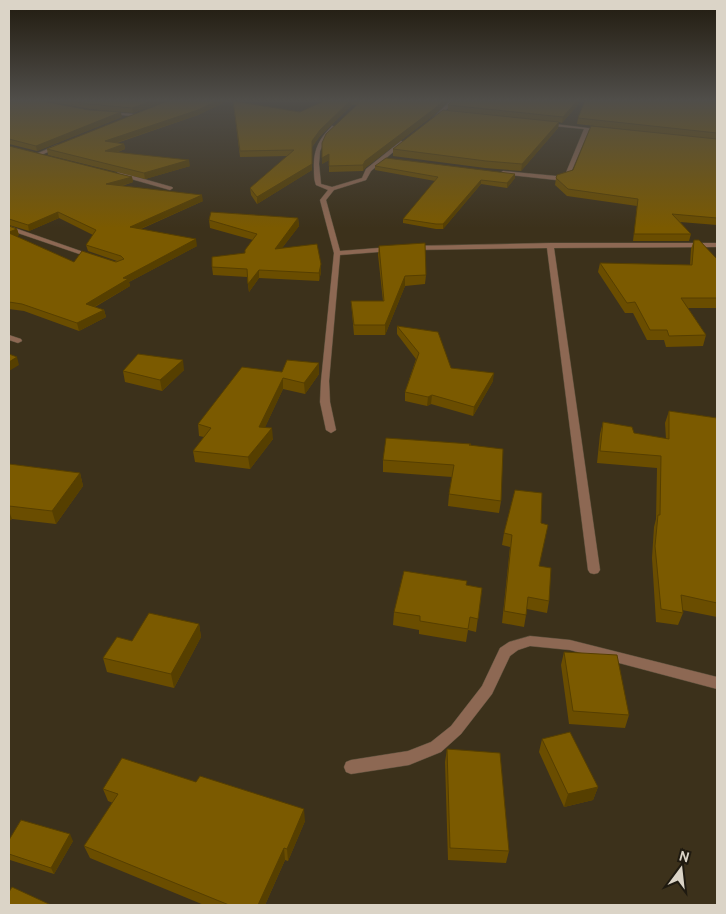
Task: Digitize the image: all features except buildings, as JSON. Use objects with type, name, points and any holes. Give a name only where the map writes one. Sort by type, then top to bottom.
[{"type":"street","points":[[39,154],[66,143]]},
{"type":"street","points":[[320,143],[317,148],[317,181],[319,185],[332,189]]},
{"type":"street","points":[[331,430],[325,402],[325,381],[337,253],[323,200],[332,189],[364,179],[368,170],[403,143]]},
{"type":"street","points":[[494,172],[556,178],[567,176],[581,143]]},
{"type":"street","points":[[31,152],[48,156]]},
{"type":"street","points":[[383,158],[392,159]]},
{"type":"street","points":[[114,173],[170,188]]},
{"type":"street","points":[[9,228],[101,260]]},
{"type":"street","points":[[550,245],[594,570]]},
{"type":"street","points":[[337,253],[464,246],[717,245]]},
{"type":"street","points":[[9,336],[18,341]]},
{"type":"street","points":[[351,767],[409,758],[436,747],[456,730],[487,690],[505,652],[514,646],[530,641],[570,645],[717,683]]}]
